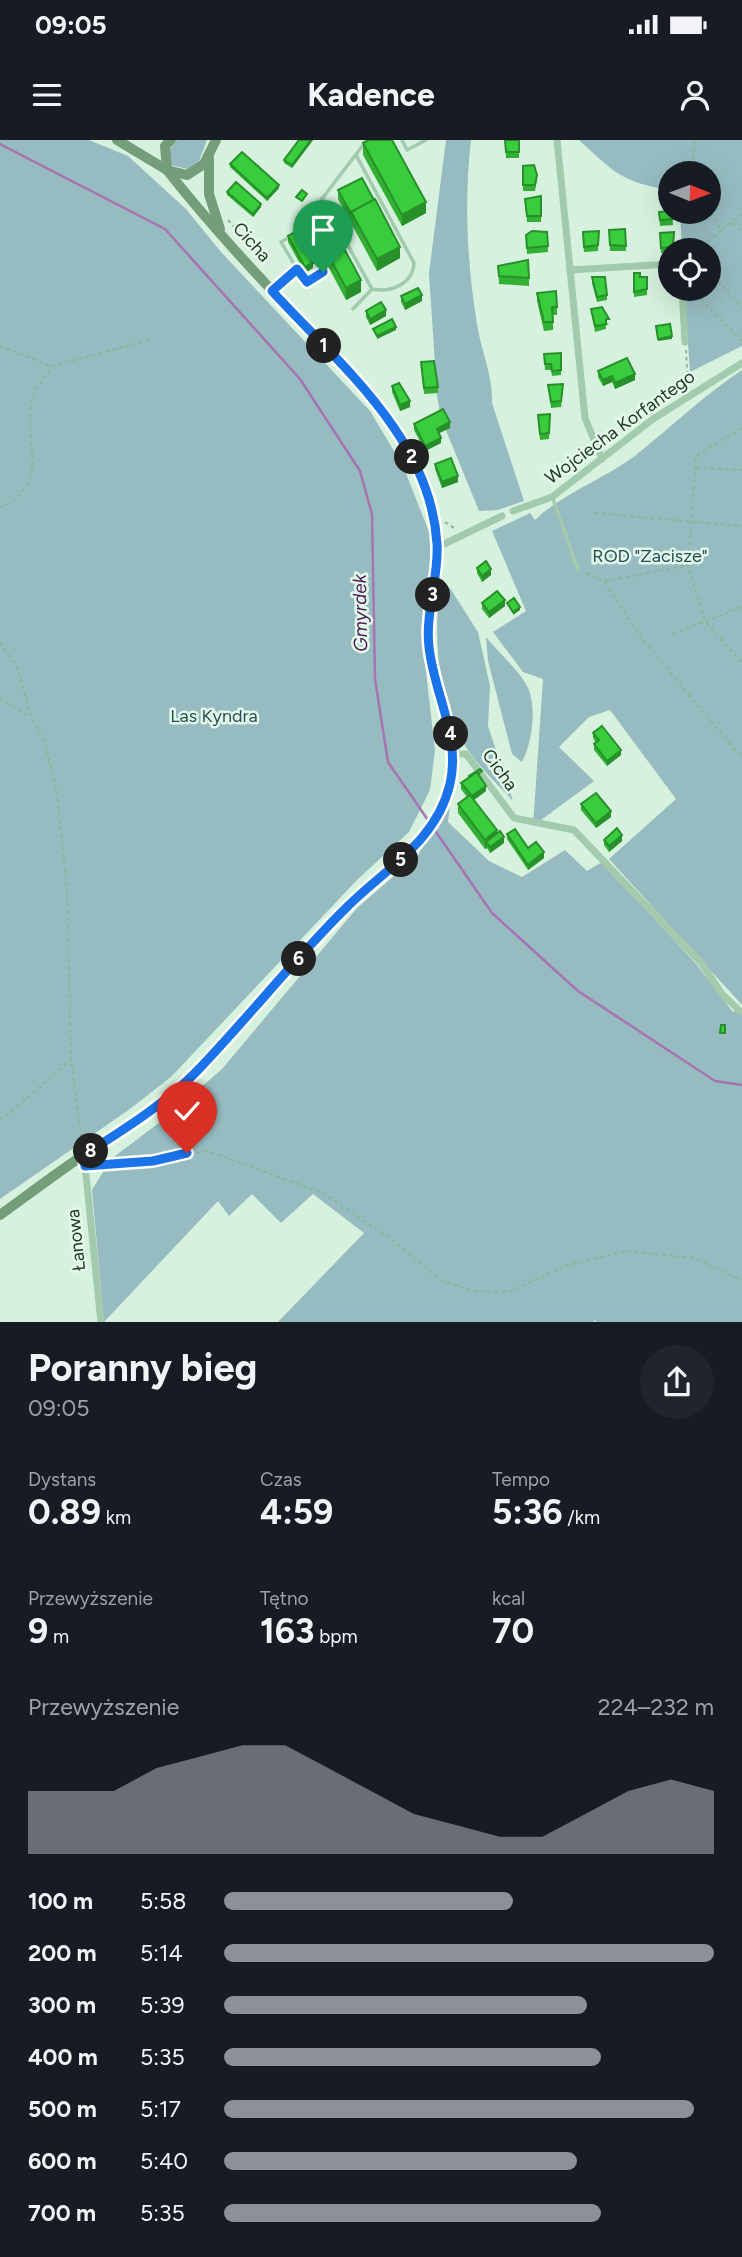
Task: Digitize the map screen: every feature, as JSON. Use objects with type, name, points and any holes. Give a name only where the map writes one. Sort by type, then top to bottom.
[{"type":"street","name":"Cicha","points":[[0,1215],[85,1161],[197,1071],[346,907],[409,854],[428,832],[450,785],[453,754],[449,724],[435,686],[428,644],[438,547],[434,512],[424,483],[389,421],[363,385],[272,291],[167,170],[117,140]]},
{"type":"street","points":[[172,140],[165,146],[167,170],[187,175],[196,171],[216,140]]},
{"type":"street","points":[[557,140],[585,418],[602,459]]},
{"type":"street","points":[[209,153],[209,194],[222,234]]},
{"type":"street","points":[[570,270],[658,265]]},
{"type":"street","points":[[683,301],[685,342]]},
{"type":"street","name":"Wojciecha Korfantego","points":[[513,510],[552,497],[689,395],[742,363]]},
{"type":"street","points":[[438,547],[502,516]]},
{"type":"street","name":"Cicha","points":[[453,754],[466,754],[514,818],[574,830],[702,964],[722,994],[741,1012]]},
{"type":"street","name":"Łanowa","points":[[85,1161],[101,1322]]},
{"type":"lane","points":[[305,221],[367,140]]},
{"type":"lane","points":[[402,140],[407,150],[426,140]]},
{"type":"lane","points":[[353,309],[372,289],[391,288],[403,283],[414,271],[414,263],[356,155]]},
{"type":"lane","points":[[323,198],[372,289]]},
{"type":"lane","points":[[300,231],[323,272],[307,282],[297,269],[281,242],[300,231]]},
{"type":"lane","points":[[272,291],[297,269]]},
{"type":"lane","points":[[552,497],[578,570]]},
{"type":"path","points":[[693,161],[695,140]]},
{"type":"path","points":[[712,238],[742,215]]},
{"type":"path","points":[[732,222],[742,232]]},
{"type":"path","points":[[717,224],[722,230]]},
{"type":"path","points":[[721,284],[742,307]]},
{"type":"path","points":[[703,301],[742,341]]},
{"type":"path","points":[[0,346],[52,366],[150,340]]},
{"type":"path","points":[[685,342],[689,395]]},
{"type":"path","points":[[0,508],[18,500],[33,471],[30,401],[52,366]]},
{"type":"path","points":[[742,428],[696,456],[688,566],[705,621],[742,663]]},
{"type":"path","points":[[696,468],[742,470]]},
{"type":"path","points":[[595,513],[742,526]]},
{"type":"path","points":[[578,570],[604,581],[688,566]]},
{"type":"path","points":[[604,581],[642,639],[742,758]]},
{"type":"path","points":[[673,634],[742,607]]},
{"type":"path","points":[[0,643],[17,667],[31,716],[45,743],[57,792],[67,889],[71,1059],[85,1161],[153,1161],[208,1151],[323,1193],[391,1240],[441,1280],[472,1291],[508,1292],[569,1265],[627,1251],[693,1258],[742,1280]]},
{"type":"path","points":[[0,699],[31,716]]},
{"type":"path","points":[[0,1119],[9,1115],[71,1059]]},
{"type":"green space","name":"Las Kyndra","points":[[0,140],[89,140],[128,156],[186,209],[221,252],[370,411],[403,466],[433,542],[430,587],[421,628],[435,750],[430,790],[409,832],[357,880],[171,1077],[130,1109],[0,1199]]},
{"type":"green space","points":[[177,140],[207,140],[199,161],[187,169],[171,165],[168,152]]},
{"type":"green space","points":[[446,140],[471,140],[467,209],[474,301],[491,383],[492,403],[524,501],[498,510],[479,511],[441,418],[437,396],[429,273]]},
{"type":"green space","points":[[579,140],[742,140],[742,346],[690,372],[685,301],[721,301],[721,238],[681,238],[681,224],[721,224],[721,161],[658,161],[658,188],[629,179],[602,161]]},
{"type":"green space","name":"ROD \"Zacisze\"","points":[[742,370],[742,1005],[609,859],[676,799],[610,710],[589,717],[559,747],[594,781],[533,826],[543,679],[523,672],[493,632],[526,611],[492,531],[530,513],[535,520],[557,503],[624,463]]},
{"type":"green space","points":[[439,587],[450,588],[478,632],[490,686],[488,726],[513,801],[469,752],[451,717],[439,662]]},
{"type":"green space","points":[[486,637],[520,675],[531,696],[532,725],[522,762],[512,754],[488,661]]},
{"type":"green space","points":[[452,787],[448,822],[489,861],[522,877],[565,850],[587,871],[602,862],[698,966],[733,1012],[742,1008],[742,1322],[278,1322],[364,1233],[313,1194],[281,1223],[252,1194],[229,1216],[218,1201],[104,1322],[92,1190],[111,1159],[168,1116],[222,1069],[357,908],[418,855],[441,816]]},
{"type":"building","points":[[299,140],[311,140],[292,165],[284,160]]},
{"type":"building","points":[[369,140],[392,140],[426,202],[402,215],[363,143]]},
{"type":"building","points":[[505,140],[519,140],[519,152],[506,152]]},
{"type":"building","points":[[242,152],[279,185],[267,198],[230,164]]},
{"type":"building","points":[[534,165],[537,175],[535,185],[523,185],[523,166]]},
{"type":"building","points":[[362,178],[374,200],[351,214],[338,190]]},
{"type":"building","points":[[236,182],[261,204],[253,214],[227,192]]},
{"type":"building","points":[[302,190],[307,194],[302,201],[296,197]]},
{"type":"building","points":[[541,196],[541,216],[527,216],[525,199]]},
{"type":"building","points":[[375,199],[400,247],[377,259],[351,212]]},
{"type":"building","points":[[327,217],[361,280],[346,288],[312,225]]},
{"type":"building","points":[[625,229],[626,246],[610,245],[609,230]]},
{"type":"building","points":[[532,231],[547,232],[548,246],[527,248],[526,235]]},
{"type":"building","points":[[599,231],[598,245],[584,247],[583,232]]},
{"type":"building","points":[[295,232],[313,263],[305,267],[288,236]]},
{"type":"building","points":[[674,232],[674,238],[660,238],[660,233]]},
{"type":"building","points":[[528,260],[529,278],[499,276],[498,266]]},
{"type":"building","points":[[634,273],[647,277],[647,289],[634,292]]},
{"type":"building","points":[[592,277],[605,277],[607,295],[597,297]]},
{"type":"building","points":[[418,288],[422,295],[405,304],[401,296]]},
{"type":"building","points":[[556,291],[557,307],[552,307],[553,322],[544,322],[537,293]]},
{"type":"building","points":[[381,302],[386,310],[370,319],[366,311]]},
{"type":"building","points":[[602,307],[609,319],[606,319],[606,324],[595,326],[591,309]]},
{"type":"building","points":[[392,319],[396,327],[377,336],[373,329]]},
{"type":"building","points":[[670,324],[672,336],[658,339],[656,326]]},
{"type":"building","points":[[561,353],[561,370],[552,371],[551,364],[545,364],[544,354]]},
{"type":"building","points":[[627,358],[635,374],[615,383],[612,376],[603,380],[598,371]]},
{"type":"building","points":[[434,361],[438,387],[424,388],[421,362]]},
{"type":"building","points":[[399,383],[410,401],[400,405],[392,386]]},
{"type":"building","points":[[563,384],[561,401],[551,402],[548,385]]},
{"type":"building","points":[[443,409],[450,422],[437,429],[441,438],[425,446],[414,424]]},
{"type":"building","points":[[550,414],[549,433],[540,434],[538,415]]},
{"type":"building","points":[[451,458],[458,476],[442,482],[435,464]]},
{"type":"building","points":[[486,561],[491,569],[482,576],[477,568]]},
{"type":"building","points":[[497,591],[505,600],[489,612],[482,603]]},
{"type":"building","points":[[514,598],[520,607],[513,612],[507,603]]},
{"type":"building","points":[[602,726],[621,750],[607,761],[594,744],[599,740],[593,733]]},
{"type":"building","points":[[477,772],[486,786],[472,796],[461,783]]},
{"type":"building","points":[[596,793],[611,811],[596,823],[581,804]]},
{"type":"building","points":[[470,795],[497,830],[485,840],[458,804]]},
{"type":"building","points":[[617,828],[622,835],[609,846],[604,840]]},
{"type":"building","points":[[515,829],[528,848],[536,842],[544,852],[528,865],[507,834]]},
{"type":"building","points":[[500,831],[504,837],[490,847],[486,842]]},
{"type":"building","points":[[721,1025],[725,1025],[725,1033],[720,1033]]},
{"type":"waterway","name":"Gmyrdek","points":[[0,144],[165,229],[300,379],[360,471],[372,514],[375,679],[388,762],[430,823]]},
{"type":"waterway","name":"Gmyrdek","points":[[434,829],[492,913],[578,991],[715,1081],[742,1085]]},
{"type":"route","points":[[187,1153],[153,1161],[85,1166],[84,1155],[148,1113],[197,1071],[346,907],[409,854],[427,834],[450,785],[453,754],[449,724],[435,686],[428,644],[438,547],[434,512],[424,483],[389,421],[363,385],[272,291],[297,269],[307,282],[323,272]]}]
